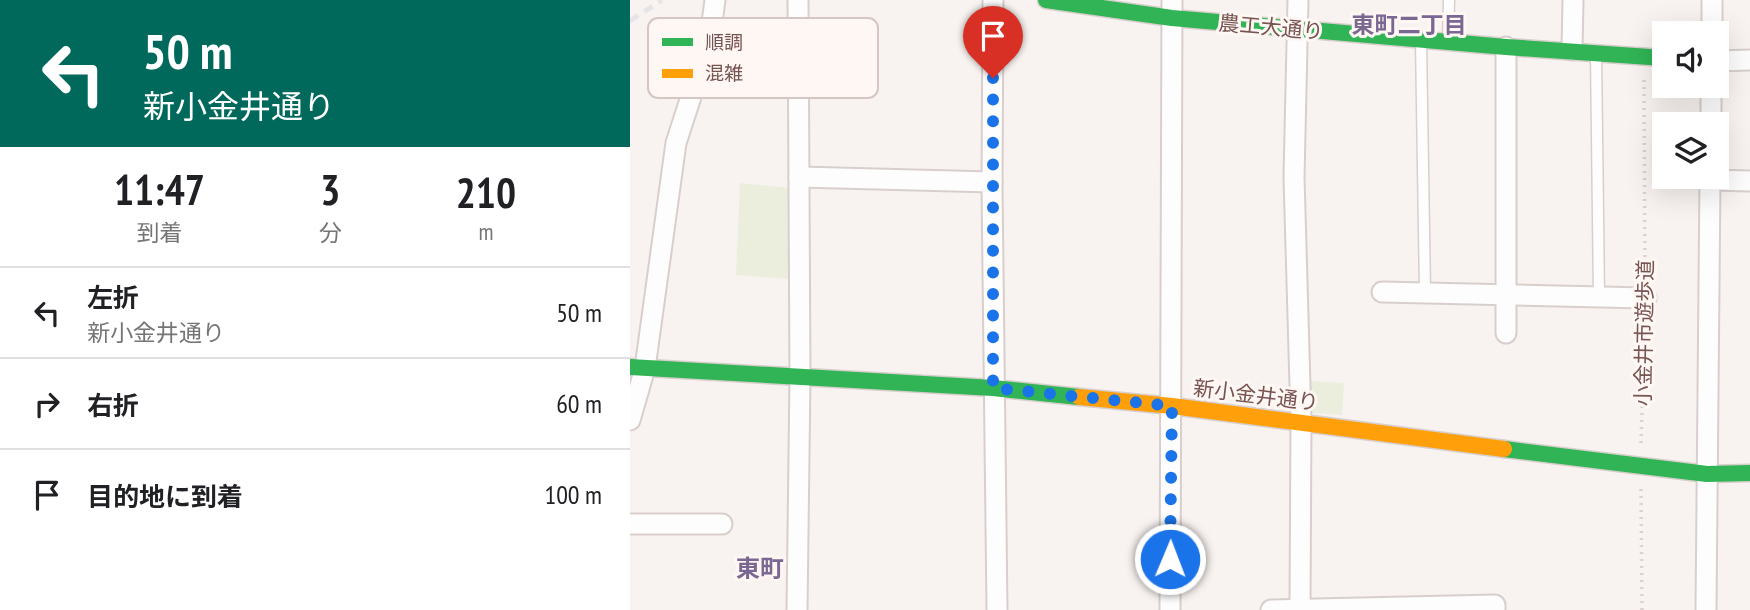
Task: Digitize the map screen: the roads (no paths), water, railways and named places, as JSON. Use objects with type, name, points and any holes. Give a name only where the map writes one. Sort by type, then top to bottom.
[{"type":"street","points":[[713,18],[715,0]]},
{"type":"street","points":[[798,0],[798,18]]},
{"type":"street","points":[[993,0],[993,388],[997,610]]},
{"type":"street","name":"農工大通り","points":[[1046,0],[1172,9],[1297,29],[1652,57]]},
{"type":"street","points":[[1298,0],[1294,177],[1301,421],[1300,609]]},
{"type":"street","points":[[1572,50],[1573,0]]},
{"type":"street","points":[[1712,0],[1712,21]]},
{"type":"street","points":[[1170,610],[1172,9]]},
{"type":"street","points":[[1506,47],[1506,334]]},
{"type":"street","points":[[1729,61],[1750,61]]},
{"type":"street","points":[[630,420],[676,143],[691,98]]},
{"type":"street","points":[[797,610],[800,377],[799,98]]},
{"type":"street","points":[[799,177],[992,182]]},
{"type":"street","points":[[1729,179],[1750,181]]},
{"type":"street","points":[[1706,610],[1710,189]]},
{"type":"street","points":[[1382,292],[1646,298]]},
{"type":"street","name":"新小金井通り","points":[[638,368],[993,388],[1301,421],[1707,474],[1750,473]]},
{"type":"street","points":[[630,524],[722,524]]},
{"type":"street","points":[[1270,610],[1495,605],[1495,610]]},
{"type":"lane","points":[[1448,42],[1449,0]]},
{"type":"lane","points":[[1422,40],[1425,293]]},
{"type":"lane","points":[[1596,52],[1599,297]]},
{"type":"railway","points":[[630,21],[662,0]]},
{"type":"district","name":"東町二丁目","points":[[1409,24]]},
{"type":"district","name":"東町","points":[[760,568]]}]
